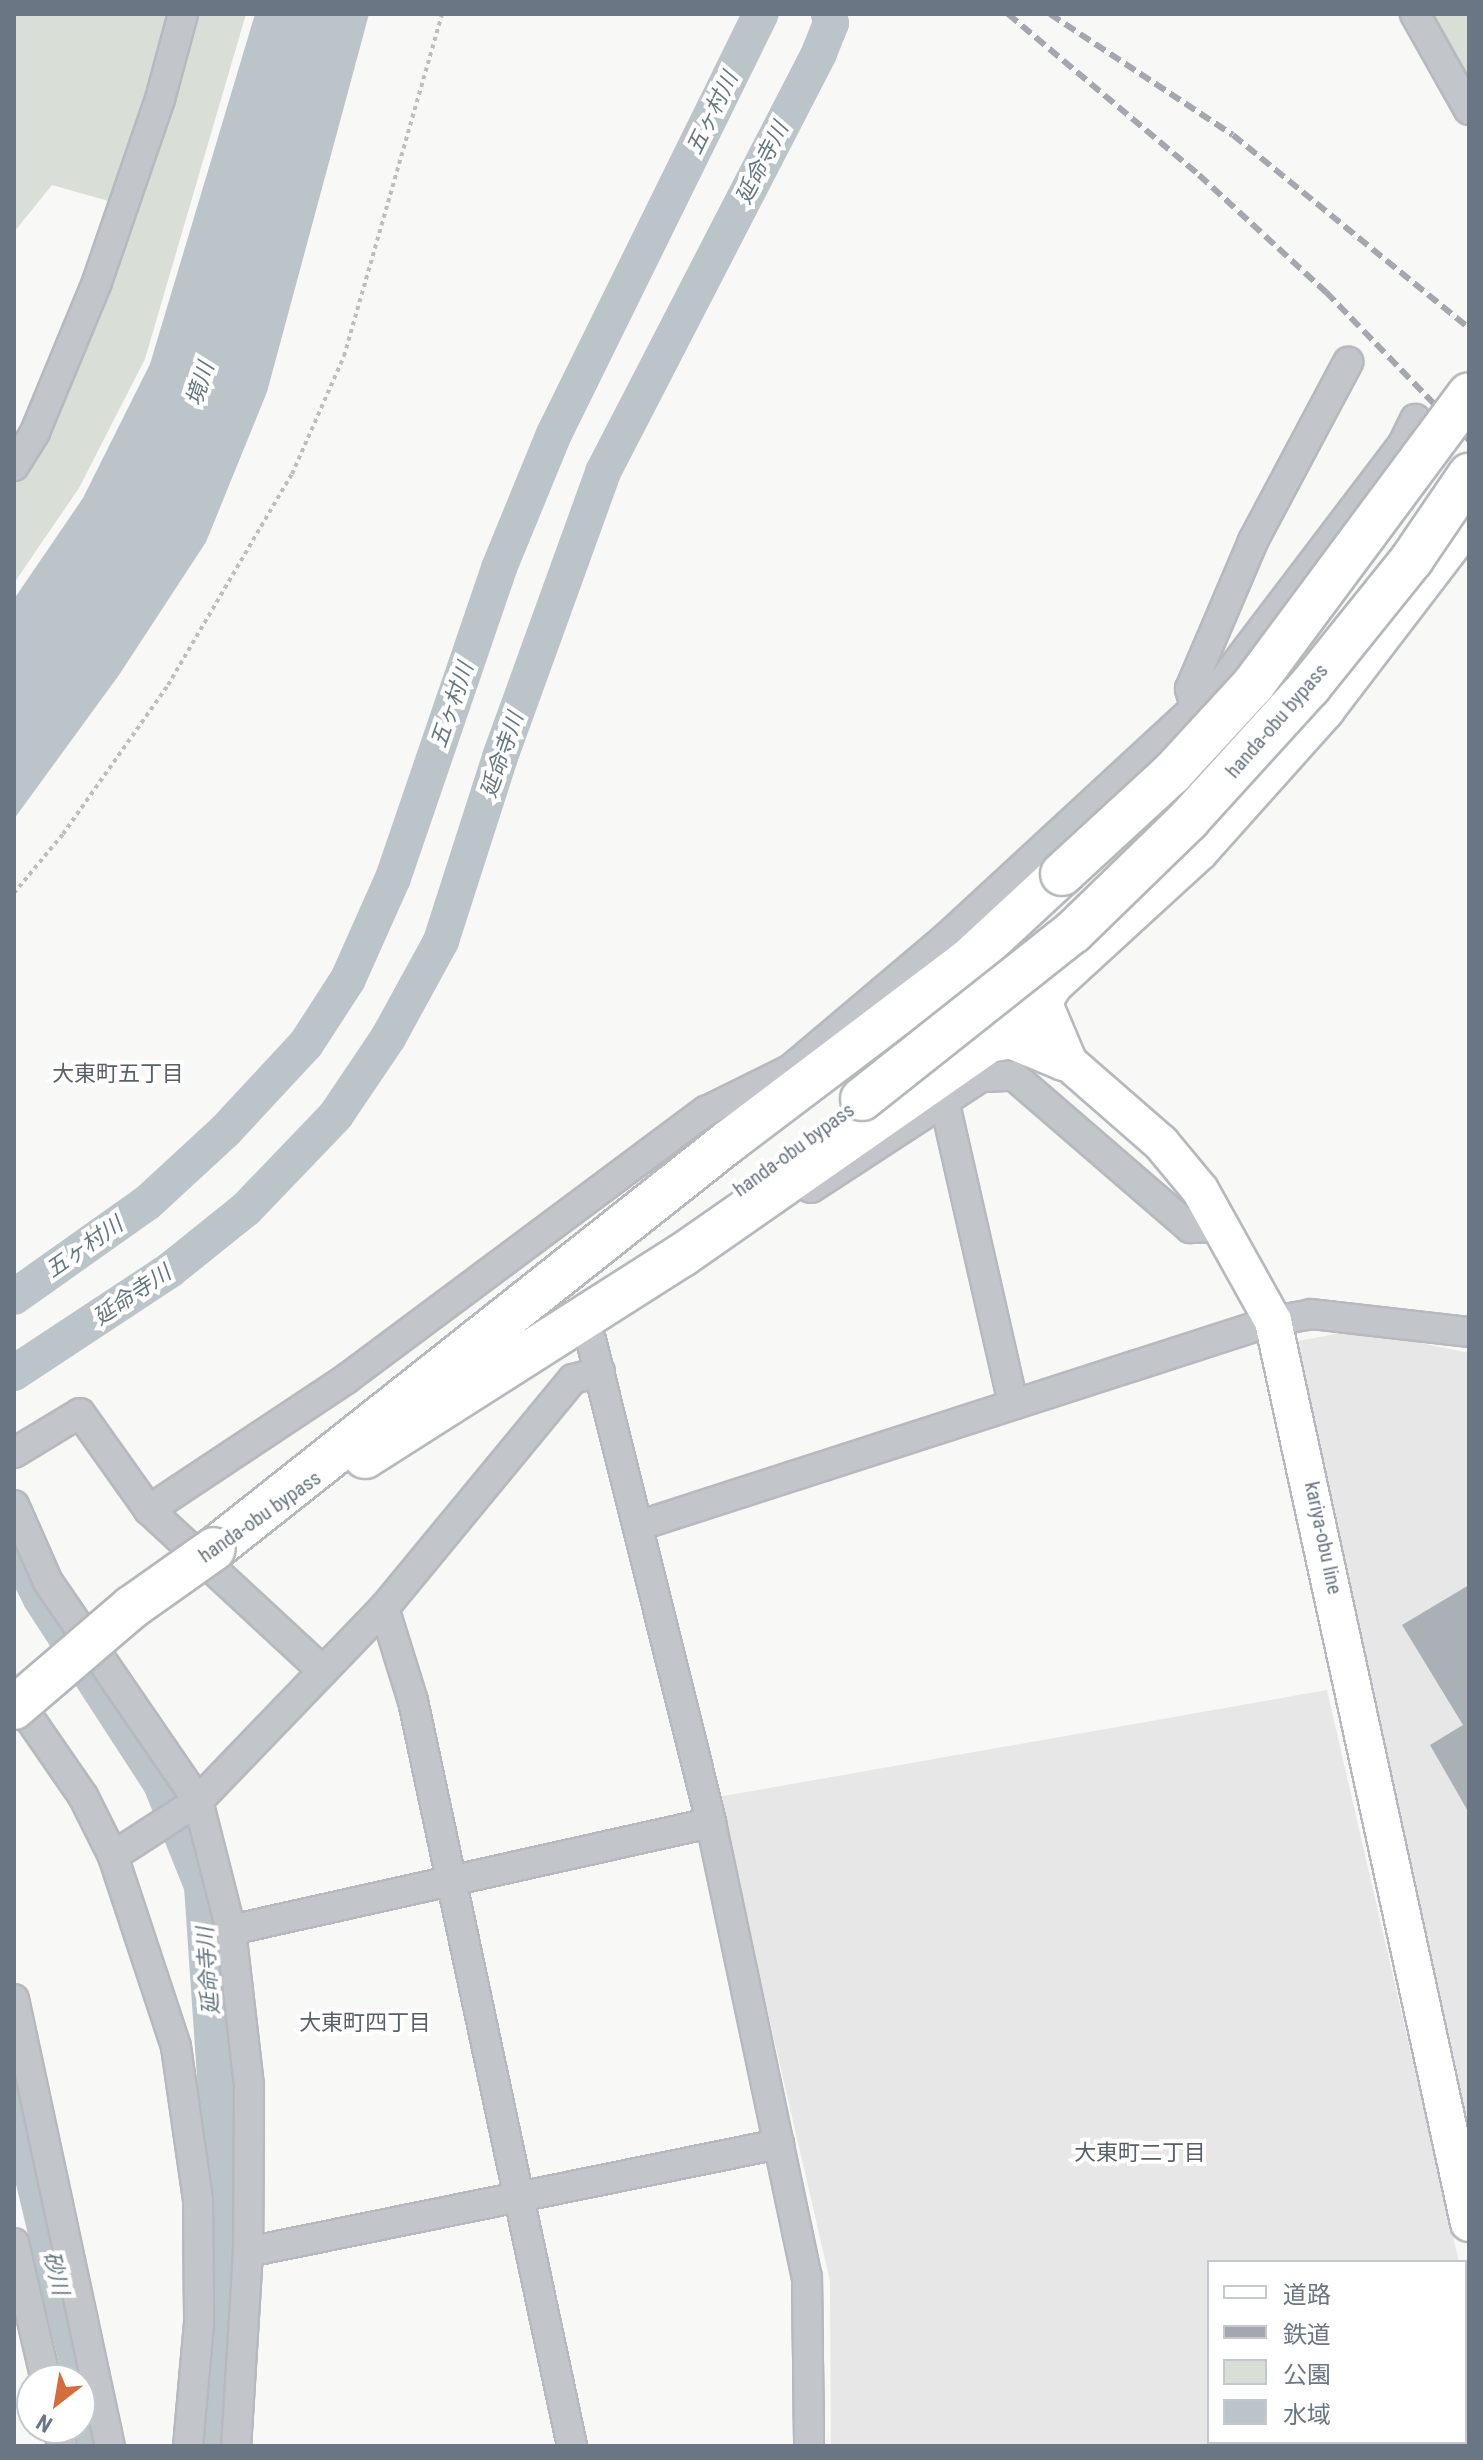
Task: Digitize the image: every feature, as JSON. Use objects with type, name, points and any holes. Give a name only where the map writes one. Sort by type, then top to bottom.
[{"type":"highway","points":[[214,1549],[728,1142],[969,960],[1172,773],[1253,685],[1469,394]]},
{"type":"highway","name":"handa-obu bypass","points":[[14,1708],[132,1607],[714,1209],[862,1099],[1073,932],[1188,820],[1310,686],[1412,559],[1469,475]]},
{"type":"highway","points":[[1064,1059],[1040,1002],[1052,983],[1096,946],[1198,849],[1323,709],[1469,518]]},
{"type":"highway","points":[[214,1549],[681,1256],[989,1041],[1011,1037],[1064,1059]]},
{"type":"main road","name":"kariya-obu line","points":[[969,960],[1064,1059],[1161,1143],[1224,1227],[1273,1321],[1469,2223]]},
{"type":"street","points":[[14,466],[35,432],[97,282],[160,99],[183,14]]},
{"type":"street","points":[[1415,14],[1469,110]]},
{"type":"street","points":[[1196,709],[1190,689],[1253,541],[1348,362]]},
{"type":"street","points":[[149,1510],[346,1379],[530,1239],[706,1111],[791,1069],[946,938],[1196,709],[1308,573],[1403,444],[1415,419]]},
{"type":"street","points":[[809,2446],[807,2277],[711,1823],[641,1525],[589,1336],[665,1280],[945,1104],[981,1077],[1014,1076],[1190,1228],[1224,1227]]},
{"type":"street","points":[[945,1104],[1013,1404]]},
{"type":"street","points":[[530,1239],[550,1264]]},
{"type":"street","points":[[641,1525],[1273,1321],[1311,1314],[1469,1332]]},
{"type":"street","points":[[113,1856],[157,1832],[198,1802],[384,1608],[573,1379],[600,1372]]},
{"type":"street","points":[[14,1453],[80,1413],[149,1510],[323,1671]]},
{"type":"street","points":[[14,1505],[48,1582],[198,1802],[231,1930],[249,2086],[248,2252],[236,2446]]},
{"type":"street","points":[[384,1608],[413,1701],[449,1882],[572,2446]]},
{"type":"street","points":[[14,1696],[83,1796],[113,1856],[176,2047],[198,2200],[199,2323],[188,2446]]},
{"type":"street","points":[[231,1930],[711,1823]]},
{"type":"street","points":[[14,1999],[110,2446]]},
{"type":"street","points":[[248,2252],[779,2144]]},
{"type":"street","points":[[14,2243],[42,2364]]},
{"type":"path","points":[[14,893],[63,834],[168,685],[292,474],[344,356],[442,14]]},
{"type":"shaded area","points":[[1358,1330],[1469,1353],[1469,2127],[1298,1341]]},
{"type":"shaded area","points":[[1327,1690],[1459,2260],[1207,2260],[1207,2444],[1467,2444],[1467,2367],[1469,2446],[831,2446],[830,2281],[718,1797]]},
{"type":"green space","points":[[14,14],[177,14],[119,204],[52,185],[14,232]]},
{"type":"green space","points":[[189,14],[246,14],[145,359],[79,488],[14,583],[14,483],[44,435]]},
{"type":"green space","points":[[1427,14],[1469,14],[1469,89]]},
{"type":"water","name":"境川","points":[[255,14],[369,14],[267,392],[206,542],[119,675],[14,819],[14,599],[83,498],[150,364]]},
{"type":"building","points":[[1469,1585],[1469,1813],[1430,1745],[1463,1725],[1402,1625]]},
{"type":"waterway","name":"五ヶ村川","points":[[14,1297],[147,1203],[226,1130],[306,1044],[348,979],[393,878],[499,568],[554,434],[761,14]]},
{"type":"waterway","name":"延命寺川","points":[[14,1373],[170,1270],[246,1209],[336,1115],[388,1038],[441,941],[500,757],[603,472],[819,53],[831,23],[829,14]]},
{"type":"waterway","name":"延命寺川","points":[[14,1545],[41,1599],[161,1784],[202,1886],[225,2220],[227,2392],[219,2446]]},
{"type":"waterway","name":"砂川","points":[[14,2099],[97,2446]]},
{"type":"railway","points":[[1008,14],[1199,175],[1326,292],[1469,440]]},
{"type":"railway","points":[[1050,14],[1233,135],[1469,328]]},
{"type":"district","name":"大東町五丁目","points":[[118,1074]]},
{"type":"district","name":"大東町四丁目","points":[[365,2023]]},
{"type":"district","name":"大東町二丁目","points":[[1140,2153]]}]
